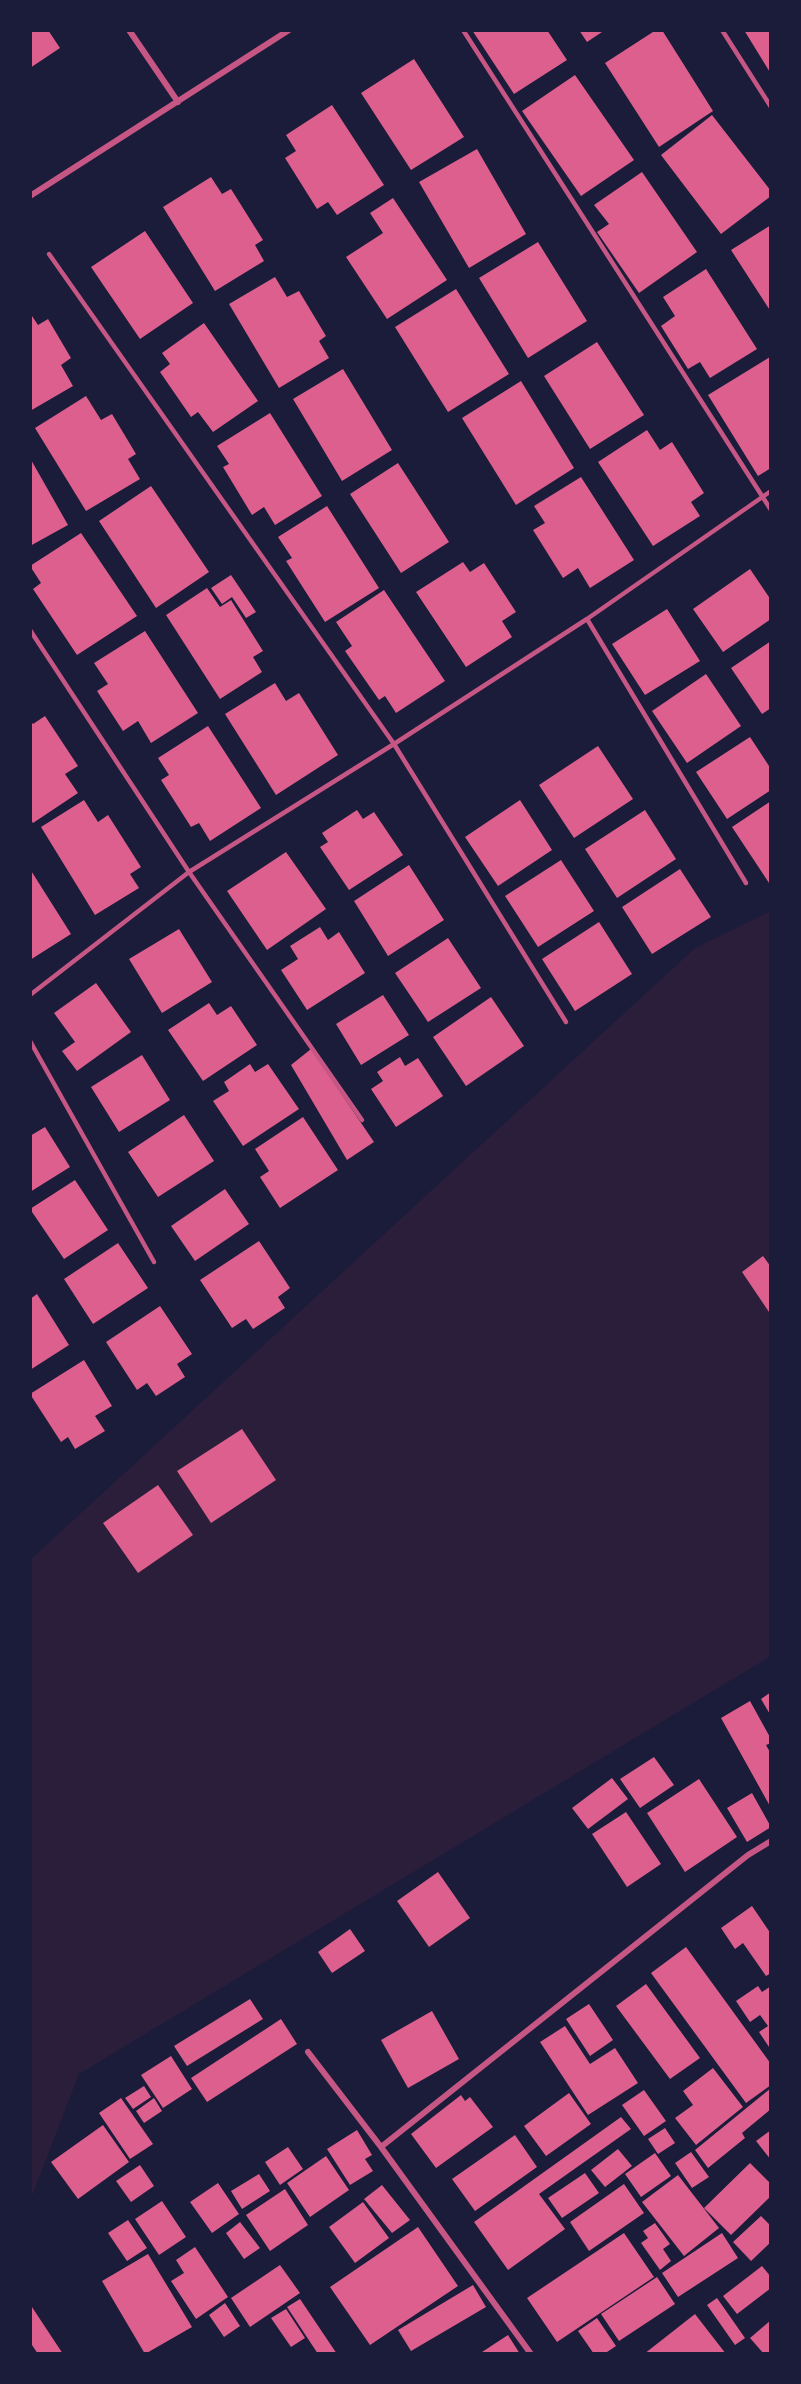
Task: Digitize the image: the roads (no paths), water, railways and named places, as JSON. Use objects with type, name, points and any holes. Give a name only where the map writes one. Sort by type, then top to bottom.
[{"type":"street","points":[[129,30],[178,102]]},
{"type":"street","points":[[30,196],[289,30]]},
{"type":"street","points":[[381,2147],[748,1856],[771,1841]]},
{"type":"street","points":[[308,2052],[381,2147],[531,2354]]},
{"type":"lane","points":[[463,30],[771,510]]},
{"type":"lane","points":[[722,30],[771,107]]},
{"type":"lane","points":[[49,254],[394,744],[566,1022]]},
{"type":"lane","points":[[30,995],[189,872],[394,744],[587,619],[771,491]]},
{"type":"lane","points":[[587,619],[746,883]]},
{"type":"lane","points":[[30,630],[189,872],[362,1120]]},
{"type":"lane","points":[[30,1041],[154,1262]]}]
